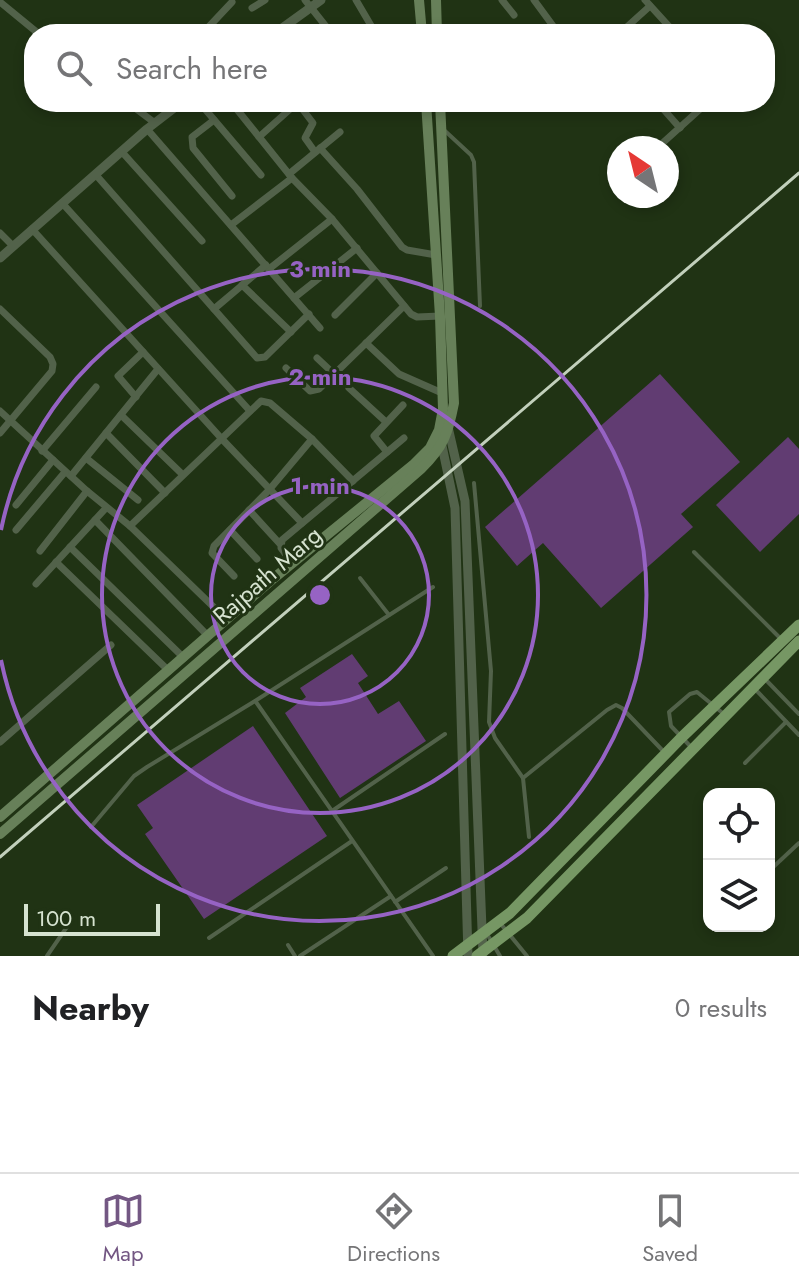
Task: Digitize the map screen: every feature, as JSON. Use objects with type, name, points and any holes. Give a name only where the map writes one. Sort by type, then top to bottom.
[{"type":"main road","points":[[419,0],[421,24]]},
{"type":"main road","points":[[436,0],[437,24]]},
{"type":"main road","name":"Rajpath Marg","points":[[0,834],[421,469],[442,446],[440,316],[427,112]]},
{"type":"main road","name":"Rajpath Marg","points":[[0,817],[292,563],[413,465],[444,430],[454,403],[441,112]]},
{"type":"main road","points":[[453,956],[468,951],[534,890],[682,737],[799,625]]},
{"type":"main road","points":[[487,953],[601,844],[799,641]]},
{"type":"street","points":[[252,8],[265,0]]},
{"type":"street","points":[[285,24],[308,4],[321,0]]},
{"type":"street","points":[[502,0],[514,15]]},
{"type":"street","points":[[534,0],[552,24]]},
{"type":"street","points":[[359,1],[371,24]]},
{"type":"street","points":[[0,2],[27,24]]},
{"type":"street","points":[[211,24],[232,2]]},
{"type":"street","points":[[628,24],[647,3],[667,24]]},
{"type":"street","points":[[308,4],[324,24]]},
{"type":"street","points":[[140,112],[320,328]]},
{"type":"street","points":[[0,258],[169,112]]},
{"type":"street","points":[[207,112],[261,175]]},
{"type":"street","points":[[239,112],[404,306],[417,317],[440,316]]},
{"type":"street","points":[[259,137],[286,112]]},
{"type":"street","points":[[305,112],[313,123],[305,138],[357,189],[402,247],[436,255]]},
{"type":"street","points":[[666,112],[680,128]]},
{"type":"street","points":[[671,136],[697,112]]},
{"type":"street","points":[[214,120],[192,137],[191,142],[232,196]]},
{"type":"street","points":[[231,225],[340,132]]},
{"type":"street","points":[[122,152],[202,241]]},
{"type":"street","points":[[96,175],[261,359],[309,314]]},
{"type":"street","points":[[63,204],[250,411]]},
{"type":"street","points":[[214,309],[332,219]]},
{"type":"street","points":[[32,229],[302,523]]},
{"type":"street","points":[[0,233],[13,246]]},
{"type":"street","points":[[294,298],[357,248]]},
{"type":"street","points":[[335,315],[377,273]]},
{"type":"street","points":[[242,285],[291,332]]},
{"type":"street","points":[[286,368],[314,392],[404,306]]},
{"type":"street","points":[[0,309],[50,357],[53,364],[52,371],[0,433]]},
{"type":"street","points":[[366,343],[399,374],[442,393]]},
{"type":"street","points":[[136,397],[118,376],[143,352]]},
{"type":"street","points":[[317,358],[334,374]]},
{"type":"street","points":[[16,530],[86,458],[158,369]]},
{"type":"street","points":[[42,451],[96,387]]},
{"type":"street","points":[[349,388],[386,422]]},
{"type":"street","points":[[130,526],[261,401],[266,401],[312,439],[353,481]]},
{"type":"street","points":[[387,452],[374,436],[403,405]]},
{"type":"street","points":[[0,411],[106,508],[130,526],[227,620]]},
{"type":"street","points":[[121,415],[182,474]]},
{"type":"street","points":[[444,430],[465,501],[487,953]]},
{"type":"street","points":[[106,433],[165,493]]},
{"type":"street","points":[[280,544],[404,438]]},
{"type":"street","points":[[234,576],[212,553],[312,439]]},
{"type":"street","points":[[442,446],[455,508],[468,951]]},
{"type":"street","points":[[86,458],[138,500]]},
{"type":"street","points":[[16,505],[53,460]]},
{"type":"street","points":[[40,551],[87,491]]},
{"type":"street","points":[[36,584],[106,508]]},
{"type":"street","points":[[249,510],[280,544],[292,563]]},
{"type":"street","points":[[95,520],[208,636]]},
{"type":"street","points":[[230,530],[257,559]]},
{"type":"street","points":[[70,547],[184,658]]},
{"type":"street","points":[[56,562],[169,671]]},
{"type":"street","points":[[0,742],[111,645]]},
{"type":"lane","points":[[442,128],[471,155],[474,162],[480,306]]},
{"type":"lane","points":[[474,483],[491,671],[489,722],[495,738],[523,778],[529,837]]},
{"type":"lane","points":[[694,552],[782,641]]},
{"type":"lane","points":[[360,578],[389,615]]},
{"type":"lane","points":[[91,827],[124,788],[147,767],[433,587]]},
{"type":"lane","points":[[763,677],[799,714]]},
{"type":"lane","points":[[753,687],[799,735]]},
{"type":"lane","points":[[692,749],[669,721],[669,712],[693,693],[700,693],[725,715]]},
{"type":"lane","points":[[255,701],[433,956]]},
{"type":"lane","points":[[523,778],[616,705],[666,754]]},
{"type":"lane","points":[[745,763],[787,722]]},
{"type":"lane","points":[[332,811],[445,734]]},
{"type":"lane","points":[[209,938],[352,841]]},
{"type":"lane","points":[[775,865],[799,843]]},
{"type":"lane","points":[[395,902],[446,868]]},
{"type":"lane","points":[[288,945],[298,956],[391,896]]},
{"type":"lane","points":[[47,956],[71,921]]},
{"type":"lane","points":[[499,921],[527,956]]},
{"type":"building","points":[[660,374],[740,462],[681,514],[693,527],[601,608],[543,543],[517,566],[485,527]]},
{"type":"building","points":[[788,437],[799,449],[799,514],[760,552],[716,505]]},
{"type":"building","points":[[352,654],[368,676],[358,683],[378,714],[399,701],[426,741],[340,798],[285,713],[306,697],[300,688]]},
{"type":"building","points":[[253,726],[327,836],[204,919],[145,834],[153,828],[137,805]]},
{"type":"railway","points":[[0,857],[799,173]]}]
